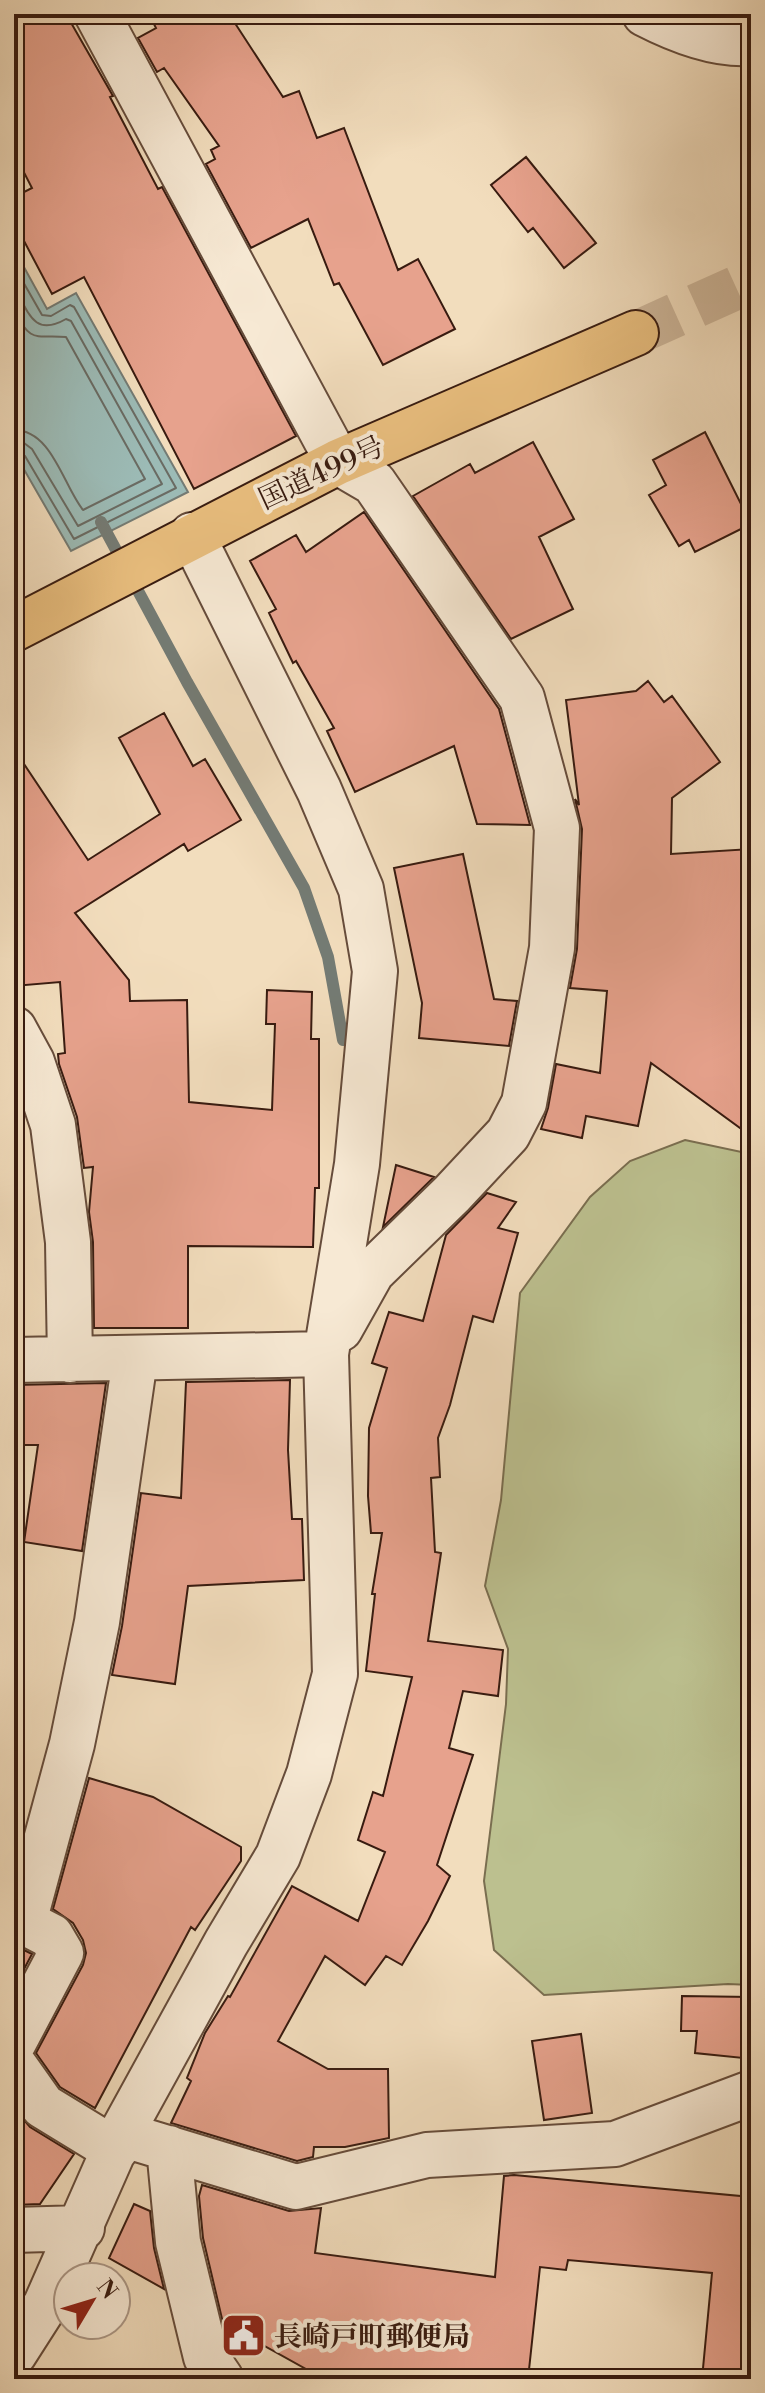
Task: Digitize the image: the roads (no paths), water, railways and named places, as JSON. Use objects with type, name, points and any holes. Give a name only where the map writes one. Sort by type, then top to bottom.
[{"type":"highway","name":"国道499号","points":[[14,629],[338,462],[636,333]]},
{"type":"street","points":[[97,14],[338,462],[374,483],[522,698],[557,828],[552,948],[524,1103],[508,1134],[372,1272],[326,1354]]},
{"type":"street","points":[[645,14],[696,35],[739,44],[751,43]]},
{"type":"street","points":[[14,2354],[46,2304],[118,2142],[226,1943],[278,1856],[309,1774],[335,1674],[326,1354],[357,1164],[375,971],[361,889],[319,790],[192,535]]},
{"type":"street","points":[[14,1029],[32,1062],[53,1125],[68,1242],[70,1360]]},
{"type":"street","points":[[14,1360],[326,1354]]},
{"type":"street","points":[[14,2042],[61,1953],[51,1936],[24,1922],[72,1744],[97,1622],[135,1359]]},
{"type":"street","points":[[14,2065],[43,2106],[118,2142],[169,2148],[296,2187],[427,2155],[615,2144],[751,2093]]},
{"type":"street","points":[[169,2148],[178,2242],[206,2357],[221,2379]]},
{"type":"street","points":[[14,2230],[82,2228]]},
{"type":"water","points":[[14,249],[47,309],[76,293],[188,492],[71,551],[18,459],[14,461]]},
{"type":"waterway","points":[[101,522],[304,888],[328,957],[343,1040]]},
{"type":"tunnel","points":[[636,333],[751,281]]},
{"type":"place","name":"長崎戸町郵便局","points":[[243,2336]]}]
